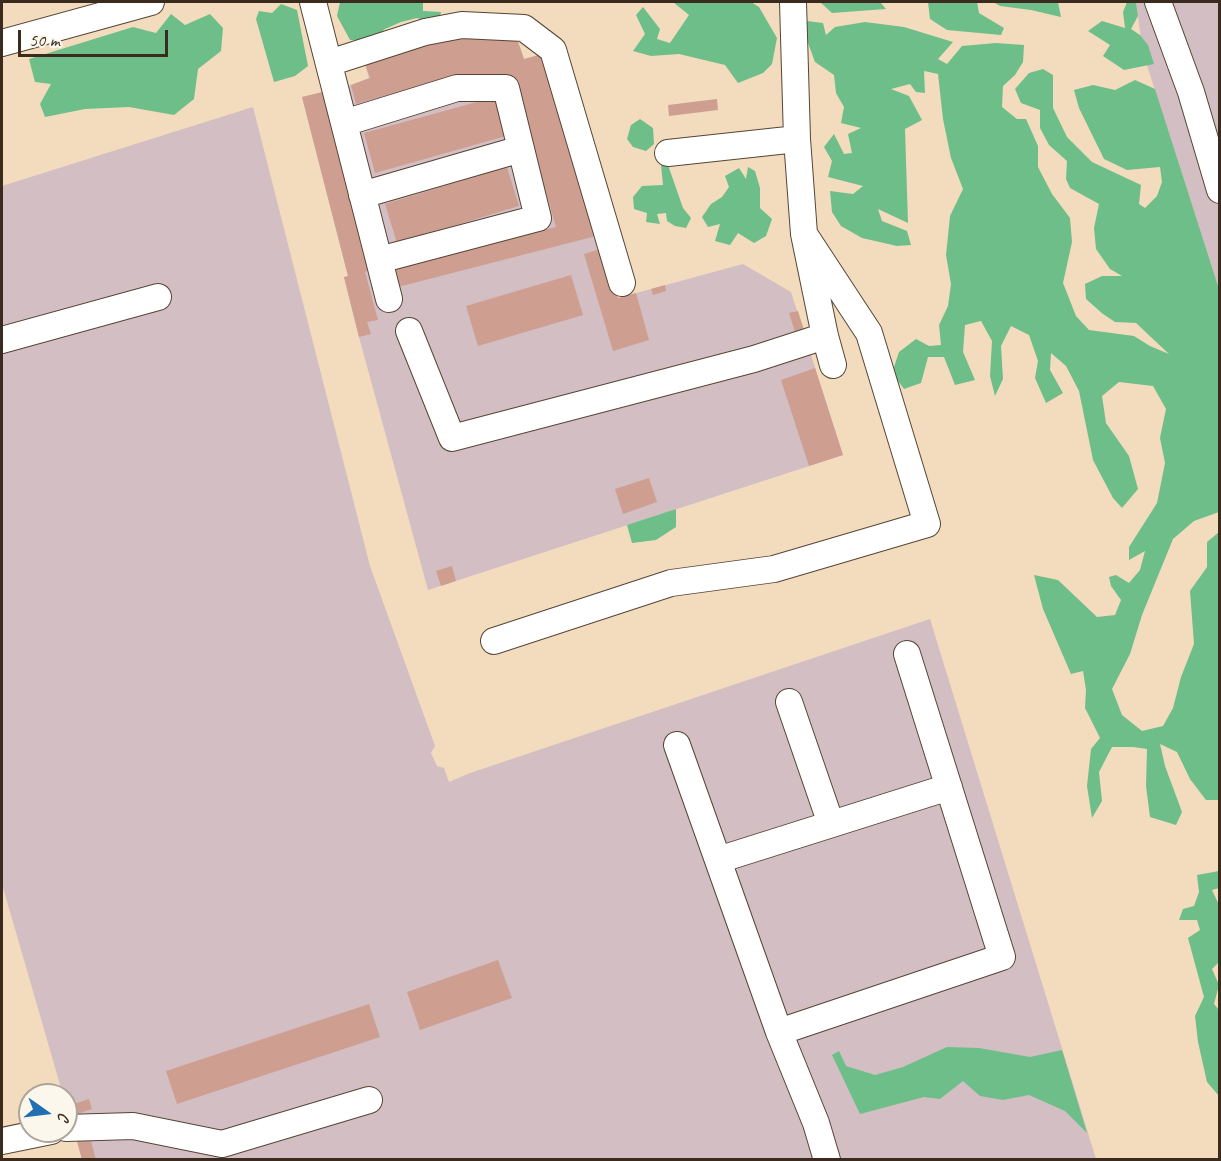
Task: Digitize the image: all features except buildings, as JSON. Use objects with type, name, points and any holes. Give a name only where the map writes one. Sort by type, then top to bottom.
[{"type":"street","points":[[2,43],[151,2]]},
{"type":"street","points":[[313,2],[389,299]]},
{"type":"street","points":[[793,2],[797,139],[804,234],[833,365]]},
{"type":"street","points":[[1158,2],[1191,92],[1220,190]]},
{"type":"street","points":[[328,63],[425,32],[462,25],[524,28],[553,50],[622,283]]},
{"type":"street","points":[[344,123],[457,88],[506,88],[538,218],[379,260]]},
{"type":"street","points":[[668,153],[797,139]]},
{"type":"street","points":[[362,195],[521,149]]},
{"type":"street","points":[[494,641],[671,583],[774,569],[927,524],[869,333],[804,234]]},
{"type":"street","points":[[2,340],[158,297]]},
{"type":"street","points":[[409,331],[453,438],[754,359],[825,336]]},
{"type":"street","points":[[779,1032],[1002,957],[907,654]]},
{"type":"street","points":[[789,702],[831,824]]},
{"type":"street","points":[[677,745],[779,1032],[816,1123],[827,1160]]},
{"type":"street","points":[[718,860],[949,787]]},
{"type":"street","points":[[78,1128],[133,1126],[222,1144],[369,1100]]},
{"type":"street","points":[[2,1141],[18,1138]]},
{"type":"shaded area","points":[[1136,2],[1219,2],[1219,289],[1143,53]]},
{"type":"shaded area","points":[[515,33],[524,59],[543,54],[618,298],[743,264],[791,292],[843,455],[428,590],[359,337],[344,277],[348,276],[302,97],[351,85],[369,78],[365,64]]},
{"type":"shaded area","points":[[253,107],[370,566],[435,746],[431,753],[437,766],[444,768],[449,782],[930,619],[1096,1159],[82,1159],[77,1143],[78,1083],[60,1083],[2,884],[2,186]]},
{"type":"green space","points":[[340,2],[423,2],[423,11],[441,12],[438,24],[417,18],[385,29],[371,40],[350,40],[337,16]]},
{"type":"green space","points":[[673,2],[751,2],[759,7],[777,38],[772,64],[763,73],[738,83],[725,65],[679,54],[651,56],[633,51],[645,34],[636,15],[643,7],[660,29],[657,39],[670,43],[689,15]]},
{"type":"green space","points":[[820,2],[880,2],[886,9],[832,13]]},
{"type":"green space","points":[[928,2],[977,2],[979,13],[1004,28],[1001,35],[947,30],[930,19]]},
{"type":"green space","points":[[993,2],[1058,2],[1061,17],[1000,6]]},
{"type":"green space","points":[[1127,2],[1136,2],[1138,16],[1131,29],[1148,45],[1154,64],[1124,70],[1103,56],[1110,45],[1088,31],[1102,21],[1125,28],[1123,12]]},
{"type":"green space","points":[[281,4],[297,10],[308,66],[295,76],[274,82],[256,19],[259,11],[272,13]]},
{"type":"green space","points":[[171,14],[185,25],[210,14],[223,28],[221,51],[198,69],[194,99],[174,115],[129,107],[85,109],[45,117],[40,104],[51,84],[35,82],[29,59],[133,27],[156,33]]},
{"type":"green space","points":[[807,21],[823,23],[826,35],[835,27],[865,22],[904,27],[953,42],[938,59],[947,64],[962,46],[996,43],[1024,45],[1023,62],[1015,75],[1003,86],[1002,107],[1017,119],[1026,119],[1038,146],[1038,167],[1052,194],[1070,218],[1072,242],[1063,283],[1076,316],[1089,330],[1134,336],[1169,354],[1136,323],[1115,322],[1086,299],[1085,284],[1102,276],[1122,276],[1110,269],[1096,249],[1094,228],[1099,204],[1070,188],[1066,179],[1067,161],[1049,145],[1040,128],[1040,110],[1021,103],[1015,89],[1029,73],[1043,69],[1053,75],[1053,108],[1067,137],[1092,162],[1141,185],[1139,204],[1145,208],[1157,196],[1162,182],[1160,167],[1127,170],[1104,159],[1079,108],[1074,90],[1093,85],[1115,90],[1135,80],[1155,89],[1219,289],[1219,512],[1194,521],[1173,539],[1142,615],[1130,654],[1112,689],[1122,715],[1142,731],[1163,726],[1173,708],[1181,677],[1194,644],[1190,591],[1207,567],[1207,542],[1219,532],[1219,800],[1206,800],[1190,779],[1177,752],[1160,744],[1165,766],[1182,812],[1176,825],[1150,817],[1146,786],[1147,749],[1133,747],[1112,747],[1099,772],[1102,801],[1092,818],[1087,786],[1091,749],[1100,738],[1085,708],[1086,690],[1083,671],[1071,674],[1043,609],[1034,575],[1058,580],[1097,617],[1115,615],[1121,600],[1111,586],[1109,577],[1116,575],[1129,583],[1140,570],[1145,551],[1129,560],[1129,547],[1157,503],[1165,463],[1160,438],[1166,409],[1153,386],[1119,382],[1102,396],[1106,423],[1129,456],[1138,489],[1122,508],[1113,498],[1093,460],[1079,391],[1066,366],[1051,353],[1050,370],[1063,393],[1046,403],[1035,378],[1038,361],[1029,335],[1011,326],[1001,346],[1003,379],[995,396],[990,376],[992,341],[981,321],[965,325],[963,352],[975,380],[955,385],[944,357],[928,357],[921,383],[904,389],[892,373],[899,352],[916,339],[929,346],[941,345],[939,325],[948,306],[951,284],[946,255],[950,216],[963,189],[951,158],[943,119],[938,74],[924,71],[925,93],[916,92],[910,84],[891,89],[909,96],[922,120],[905,129],[908,223],[878,209],[882,221],[907,231],[911,245],[897,246],[862,238],[841,226],[832,212],[830,191],[853,194],[863,186],[828,177],[832,161],[824,147],[834,134],[844,154],[852,153],[848,134],[861,128],[841,123],[844,107],[836,93],[834,75],[815,62],[807,40]]},
{"type":"green space","points":[[640,119],[653,128],[654,144],[646,151],[633,147],[627,139],[631,125]]},
{"type":"green space","points":[[661,165],[668,165],[683,208],[691,218],[686,228],[675,226],[667,221],[666,213],[657,214],[660,224],[646,222],[647,213],[634,209],[633,197],[642,186],[663,185]]},
{"type":"green space","points":[[748,167],[755,171],[760,188],[760,208],[772,219],[766,236],[754,243],[738,233],[730,245],[715,241],[720,224],[708,227],[702,217],[711,204],[722,197],[729,187],[725,176],[739,168],[746,179]]},
{"type":"green space","points":[[676,509],[676,527],[656,540],[632,543],[627,525]]},
{"type":"green space","points":[[1219,871],[1219,888],[1212,890],[1219,905],[1219,962],[1212,969],[1219,985],[1214,1004],[1219,1010],[1219,1096],[1207,1082],[1195,1016],[1204,997],[1188,938],[1200,930],[1197,920],[1179,920],[1183,909],[1194,906],[1199,892],[1197,875]]},
{"type":"green space","points":[[947,1047],[979,1048],[1030,1057],[1062,1050],[1087,1133],[1065,1111],[1029,1095],[1003,1100],[980,1096],[963,1081],[940,1099],[924,1097],[860,1114],[832,1055],[839,1051],[846,1066],[875,1075],[903,1067]]}]
